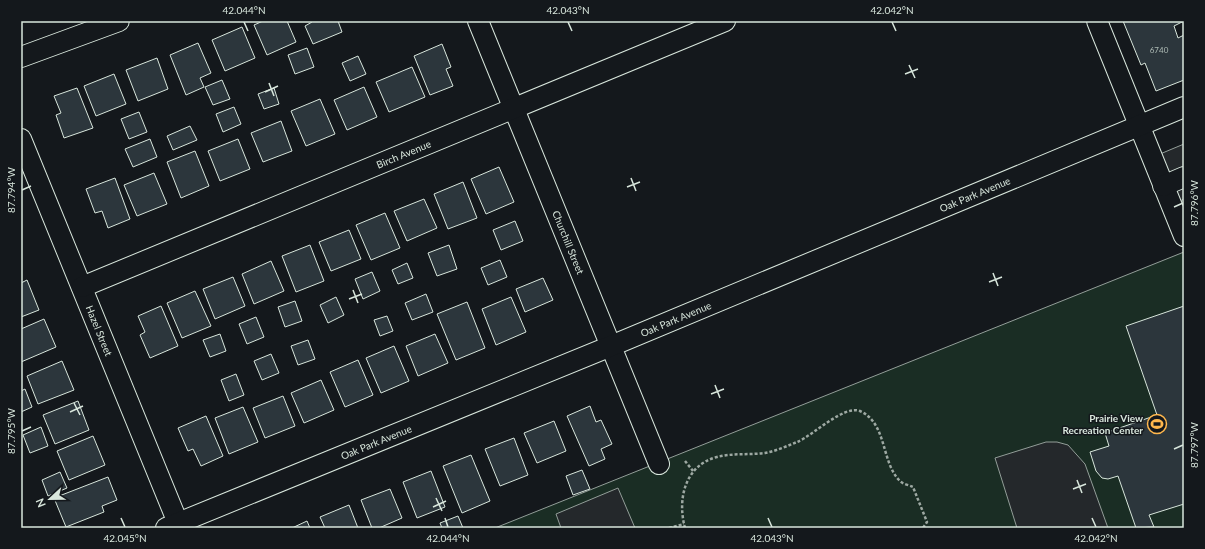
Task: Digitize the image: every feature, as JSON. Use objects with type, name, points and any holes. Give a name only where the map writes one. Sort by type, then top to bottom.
[{"type":"street","points":[[21,57],[119,21]]},
{"type":"street","name":"Churchill Street","points":[[478,21],[659,464]]},
{"type":"street","name":"Birch Avenue","points":[[82,287],[725,21]]},
{"type":"street","points":[[1097,21],[1139,126],[1174,181],[1184,201]]},
{"type":"street","name":"Oak Park Avenue","points":[[172,526],[611,346],[1184,107]]},
{"type":"street","name":"Hazel Street","points":[[21,139],[82,287],[172,526]]},
{"type":"street","points":[[1174,181],[1184,236]]},
{"type":"path","points":[[685,528],[682,506],[683,491],[686,481],[702,462],[715,457],[766,452],[785,447],[804,439],[840,413],[850,410],[858,411],[867,415],[876,427],[882,438],[890,465],[900,481],[913,487],[927,522],[923,528]]},
{"type":"path","points":[[685,461],[693,471]]},
{"type":"path","points":[[669,528],[684,524]]},
{"type":"green space","points":[[1184,252],[1184,528],[495,528]]},
{"type":"shaded area","points":[[1184,144],[1184,199],[1180,201],[1160,154]]},
{"type":"shaded area","points":[[1046,442],[1057,442],[1068,445],[1085,464],[1108,528],[1017,528],[995,458]]},
{"type":"shaded area","points":[[618,488],[635,528],[561,528],[556,514]]},
{"type":"building","points":[[263,21],[287,21],[296,42],[267,55],[254,25]]},
{"type":"building","points":[[312,21],[338,21],[342,32],[313,44],[305,26]]},
{"type":"building","points":[[1123,21],[1184,21],[1174,26],[1178,38],[1184,35],[1184,80],[1156,91],[1145,63],[1141,65]]},
{"type":"building","points":[[242,27],[255,58],[225,71],[212,40]]},
{"type":"building","points":[[198,43],[211,73],[200,78],[204,87],[186,95],[170,55]]},
{"type":"building","points":[[442,44],[451,67],[446,69],[453,86],[430,95],[414,56]]},
{"type":"building","points":[[307,48],[314,67],[295,74],[288,55]]},
{"type":"building","points":[[358,56],[366,74],[350,81],[342,63]]},
{"type":"building","points":[[157,58],[168,89],[138,101],[126,70]]},
{"type":"building","points":[[412,67],[425,97],[389,112],[376,82]]},
{"type":"building","points":[[114,74],[126,104],[96,116],[84,86]]},
{"type":"building","points":[[222,80],[230,99],[213,105],[205,87]]},
{"type":"building","points":[[364,87],[377,117],[347,130],[334,100]]},
{"type":"building","points":[[77,88],[93,128],[64,138],[56,115],[61,113],[54,96]]},
{"type":"building","points":[[274,88],[279,104],[264,109],[258,94]]},
{"type":"building","points":[[320,99],[335,134],[306,146],[291,111]]},
{"type":"building","points":[[234,107],[241,124],[223,132],[216,114]]},
{"type":"building","points":[[139,112],[147,132],[129,139],[121,119]]},
{"type":"building","points":[[281,121],[292,151],[263,162],[251,133]]},
{"type":"building","points":[[190,126],[197,140],[173,150],[167,136]]},
{"type":"building","points":[[150,139],[157,157],[133,167],[125,149]]},
{"type":"building","points":[[238,139],[250,169],[220,181],[208,151]]},
{"type":"building","points":[[195,151],[209,186],[181,198],[167,162]]},
{"type":"building","points":[[499,167],[514,202],[486,214],[471,179]]},
{"type":"building","points":[[154,173],[167,204],[137,216],[124,185]]},
{"type":"building","points":[[115,178],[130,219],[108,228],[102,211],[95,213],[86,189]]},
{"type":"building","points":[[463,182],[477,218],[448,229],[434,194]]},
{"type":"building","points":[[424,199],[437,228],[407,241],[394,211]]},
{"type":"building","points":[[385,213],[400,248],[371,260],[356,225]]},
{"type":"building","points":[[515,221],[523,241],[501,250],[493,230]]},
{"type":"building","points":[[349,230],[361,259],[331,271],[319,242]]},
{"type":"building","points":[[310,245],[324,281],[296,292],[282,256]]},
{"type":"building","points":[[449,245],[457,269],[437,276],[428,253]]},
{"type":"building","points":[[500,260],[507,277],[488,285],[481,268]]},
{"type":"building","points":[[271,261],[284,291],[254,304],[242,274]]},
{"type":"building","points":[[407,263],[413,278],[398,284],[392,270]]},
{"type":"building","points":[[372,272],[380,291],[363,299],[355,279]]},
{"type":"building","points":[[233,277],[245,306],[215,319],[203,289]]},
{"type":"building","points":[[543,278],[553,300],[525,312],[516,289]]},
{"type":"building","points":[[27,280],[39,310],[21,317],[21,283]]},
{"type":"building","points":[[195,291],[211,326],[182,338],[167,303]]},
{"type":"building","points":[[426,294],[433,312],[412,320],[405,303]]},
{"type":"building","points":[[336,297],[344,315],[328,323],[320,305]]},
{"type":"building","points":[[511,297],[526,332],[496,345],[482,309]]},
{"type":"building","points":[[295,301],[302,321],[285,327],[278,307]]},
{"type":"building","points":[[467,302],[485,348],[456,360],[437,314]]},
{"type":"building","points":[[161,306],[178,346],[150,358],[140,335],[145,332],[138,316]]},
{"type":"building","name":"Prairie View Recreation Center","points":[[1184,306],[1184,504],[1149,515],[1154,527],[1136,528],[1118,476],[1108,479],[1102,478],[1096,471],[1090,452],[1109,446],[1105,433],[1157,415],[1126,326]]},
{"type":"building","points":[[387,316],[393,331],[380,336],[374,320]]},
{"type":"building","points":[[256,317],[264,337],[247,344],[239,324]]},
{"type":"building","points":[[44,319],[56,347],[21,362],[21,329]]},
{"type":"building","points":[[220,334],[226,351],[210,357],[203,340]]},
{"type":"building","points":[[435,334],[448,363],[418,376],[406,346]]},
{"type":"building","points":[[308,340],[315,359],[298,365],[291,346]]},
{"type":"building","points":[[394,346],[409,381],[381,393],[366,358]]},
{"type":"building","points":[[271,354],[279,373],[262,380],[254,361]]},
{"type":"building","points":[[358,360],[373,395],[345,407],[330,372]]},
{"type":"building","points":[[62,361],[74,390],[38,404],[27,376]]},
{"type":"building","points":[[236,374],[244,395],[229,401],[221,380]]},
{"type":"building","points":[[321,380],[334,410],[304,423],[291,393]]},
{"type":"building","points":[[25,389],[32,407],[21,412],[21,391]]},
{"type":"building","points":[[283,396],[295,426],[265,438],[253,408]]},
{"type":"building","points":[[78,401],[89,430],[55,444],[43,415]]},
{"type":"building","points":[[590,406],[596,422],[601,420],[612,444],[601,449],[605,459],[589,466],[567,416]]},
{"type":"building","points":[[243,407],[258,442],[229,454],[215,418]]},
{"type":"building","points":[[206,416],[223,456],[201,466],[193,449],[188,451],[178,428]]},
{"type":"building","points":[[554,421],[566,451],[537,463],[524,433]]},
{"type":"building","points":[[41,427],[48,446],[30,453],[23,435]]},
{"type":"building","points":[[93,436],[105,465],[69,480],[57,451]]},
{"type":"building","points":[[514,438],[528,475],[500,486],[485,449]]},
{"type":"building","points":[[471,455],[490,501],[462,513],[443,466]]},
{"type":"building","points":[[582,470],[590,489],[573,495],[566,476]]},
{"type":"building","points":[[431,471],[445,507],[417,518],[403,482]]},
{"type":"building","points":[[60,472],[67,488],[48,496],[42,480]]},
{"type":"building","points":[[108,477],[117,500],[102,506],[104,512],[66,527],[54,498]]},
{"type":"building","points":[[390,489],[402,518],[379,528],[372,528],[361,500]]},
{"type":"building","points":[[349,505],[358,528],[325,528],[320,517]]},
{"type":"building","points":[[458,516],[463,528],[442,528],[440,523]]},
{"type":"building","points":[[307,521],[310,528],[292,528]]},
{"type":"place","name":"Prairie View Recreation Center","points":[[1157,424]]}]
